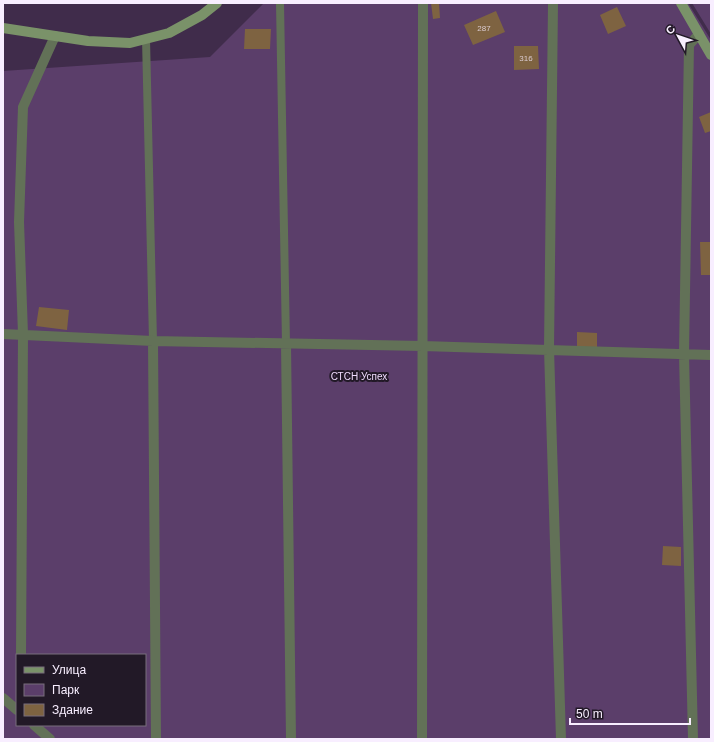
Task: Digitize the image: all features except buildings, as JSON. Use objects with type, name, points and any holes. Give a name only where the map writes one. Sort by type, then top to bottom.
[{"type":"main road","points":[[3,28],[88,41],[130,43],[169,33],[202,15],[217,3]]},
{"type":"main road","points":[[681,3],[711,56]]},
{"type":"street","points":[[422,739],[423,3]]},
{"type":"street","points":[[553,3],[549,349],[561,739]]},
{"type":"street","points":[[693,739],[684,354],[689,45],[699,34]]},
{"type":"street","points":[[21,654],[23,334],[19,222],[23,107],[55,36]]},
{"type":"street","points":[[3,334],[153,341],[549,349],[711,355]]},
{"type":"street","points":[[153,341],[156,739]]},
{"type":"street","points":[[286,344],[291,739]]},
{"type":"street","points":[[3,698],[16,709]]},
{"type":"street","points":[[35,726],[50,739]]},
{"type":"lane","points":[[280,3],[286,344]]},
{"type":"lane","points":[[146,39],[153,341]]},
{"type":"green space","name":"СТСН Успех","points":[[264,3],[688,3],[711,40],[711,739],[3,739],[3,71],[210,57]]},
{"type":"green space","points":[[692,3],[711,3],[711,34]]}]
